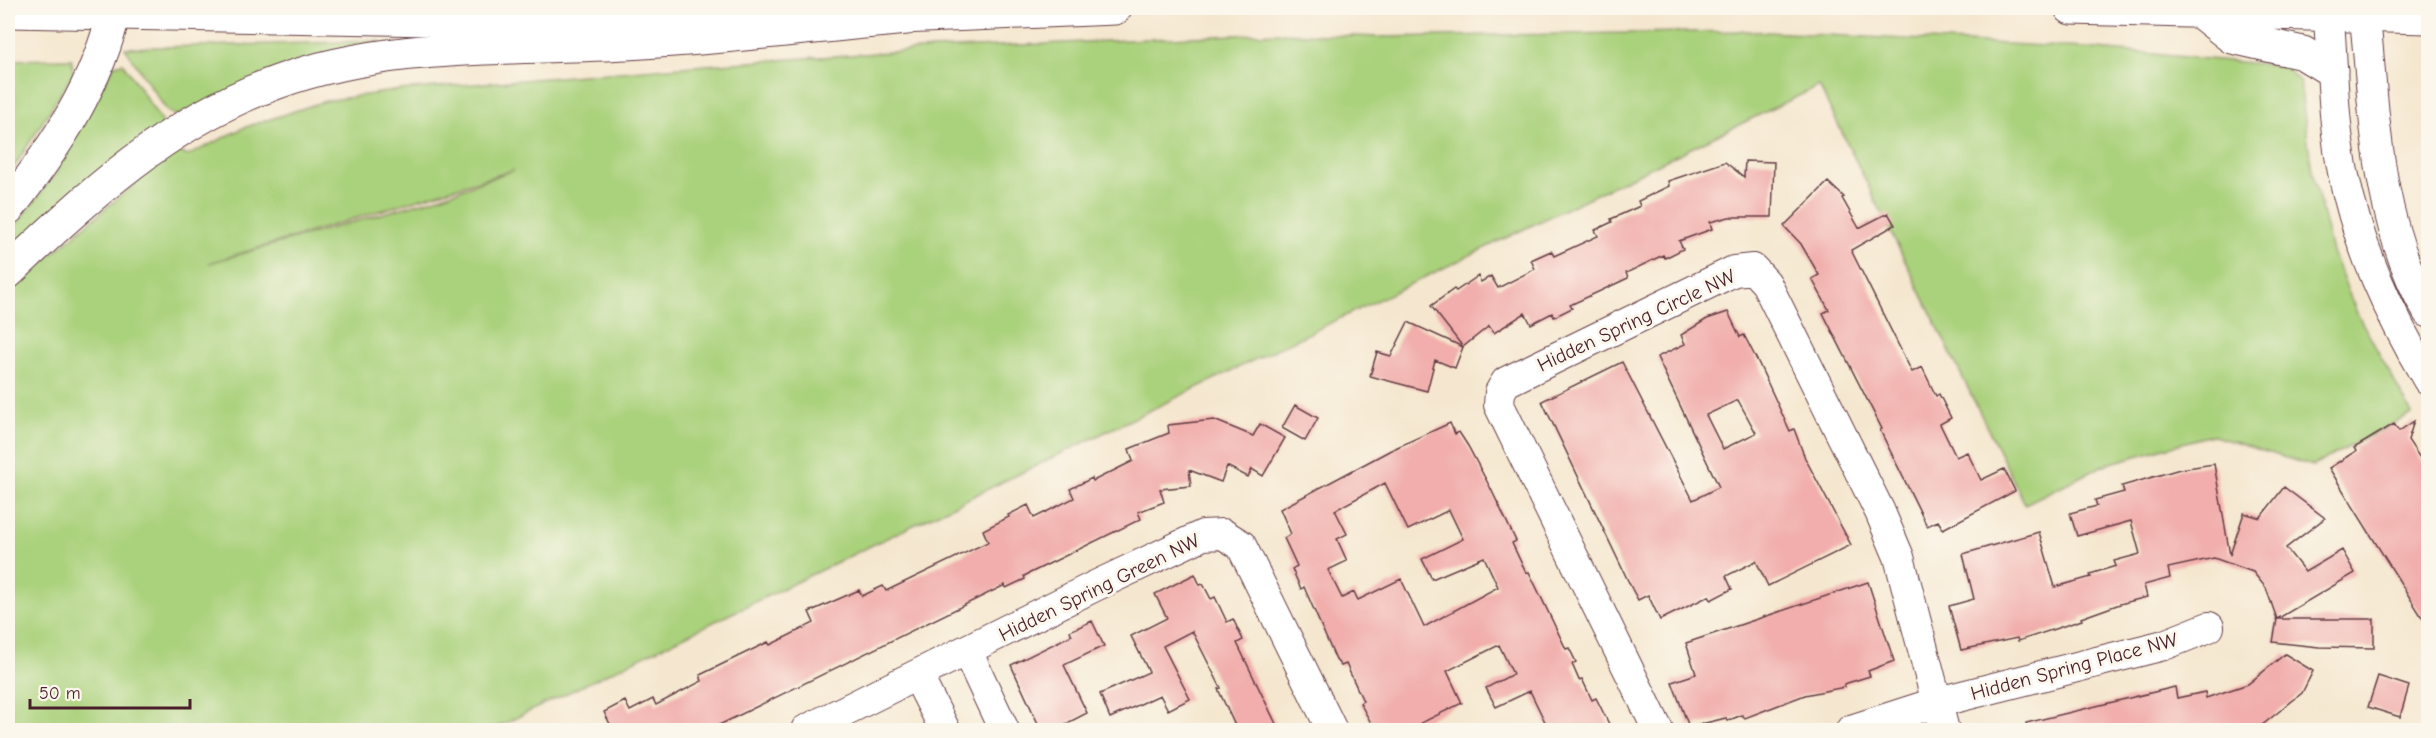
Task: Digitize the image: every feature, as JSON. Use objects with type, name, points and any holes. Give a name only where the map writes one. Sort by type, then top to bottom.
[{"type":"main road","points":[[8,272],[121,169],[177,130],[274,83],[331,65],[424,52],[630,43],[907,18],[1115,8]]},
{"type":"main road","points":[[2071,8],[2364,11],[2428,17]]},
{"type":"main road","points":[[8,12],[114,11],[434,19],[907,18]]},
{"type":"main road","points":[[8,208],[71,119],[93,75],[114,11]]},
{"type":"main road","points":[[2199,11],[2232,37],[2303,53],[2331,70]]},
{"type":"street","points":[[2328,11],[2331,70],[2343,171],[2359,236],[2392,318],[2428,380]]},
{"type":"street","points":[[2364,11],[2372,106],[2390,219],[2428,312]]},
{"type":"street","name":"Hidden Spring Circle NW","points":[[1658,730],[1499,405],[1500,392],[1506,382],[1734,271],[1753,269],[1766,283],[1880,512],[1899,556],[1944,730]]},
{"type":"street","name":"Hidden Spring Green NW","points":[[806,730],[1203,535],[1223,534],[1241,545],[1332,730]]},
{"type":"street","name":"Hidden Spring Place NW","points":[[1938,702],[2164,645],[2209,627]]},
{"type":"street","points":[[967,651],[1004,730]]},
{"type":"street","points":[[917,675],[945,730]]},
{"type":"street","points":[[1851,730],[1938,702]]},
{"type":"green space","points":[[1747,31],[2086,48],[2285,66],[2300,83],[2312,171],[2332,252],[2357,313],[2412,414],[2312,466],[2211,435],[2104,465],[2025,504],[1819,86],[491,730],[8,730],[8,292],[175,149],[187,156],[243,128],[325,101],[400,90],[934,49],[1278,33],[1379,37]],"holes":[[[514,170],[437,198],[209,263]]]},
{"type":"green space","points":[[381,41],[176,116],[167,111],[125,48]]},
{"type":"green space","points":[[72,59],[73,74],[8,177],[8,60]]},
{"type":"green space","points":[[123,63],[164,125],[8,252],[8,235],[54,176],[114,65]]},
{"type":"building","points":[[1745,161],[1774,162],[1772,217],[1729,217],[1710,222],[1712,229],[1679,241],[1683,249],[1665,258],[1663,255],[1626,273],[1628,278],[1570,305],[1572,308],[1554,317],[1552,313],[1531,324],[1525,313],[1494,333],[1489,326],[1463,347],[1431,306],[1454,289],[1456,291],[1478,276],[1481,282],[1491,276],[1498,288],[1535,269],[1531,260],[1551,251],[1554,256],[1598,236],[1595,230],[1612,222],[1611,219],[1640,206],[1638,201],[1669,186],[1668,181],[1725,162],[1744,177]]},
{"type":"building","points":[[1828,182],[1844,197],[1842,198],[1859,228],[1888,213],[1895,225],[1851,250],[1912,372],[1922,367],[1936,396],[1939,394],[1951,418],[1940,424],[1956,457],[1967,452],[1981,480],[2004,469],[2015,491],[1943,529],[1938,521],[1927,526],[1880,430],[1882,429],[1823,313],[1829,310],[1812,279],[1819,275],[1801,244],[1784,226]]},
{"type":"building","points":[[1728,312],[1740,337],[1744,335],[1790,431],[1794,429],[1805,458],[1851,545],[1768,586],[1756,561],[1726,576],[1732,589],[1711,600],[1709,596],[1660,620],[1648,595],[1638,600],[1632,589],[1542,401],[1622,362],[1693,500],[1719,487],[1657,357],[1685,344],[1681,335],[1707,319]],"holes":[[[1738,400],[1756,433],[1723,449],[1706,415]]]},
{"type":"building","points":[[1408,322],[1463,347],[1455,368],[1435,360],[1427,391],[1370,376],[1377,352],[1391,356]]},
{"type":"building","points":[[1295,405],[1318,418],[1305,441],[1282,428]]},
{"type":"building","points":[[1214,420],[1253,436],[1260,424],[1285,438],[1263,476],[1252,469],[1248,477],[1227,466],[1221,482],[1189,470],[1191,486],[1160,489],[1164,502],[1138,512],[1141,519],[1024,576],[1025,579],[1006,588],[1005,585],[709,730],[692,730],[689,724],[675,730],[613,730],[604,712],[625,701],[630,711],[653,699],[656,705],[702,681],[700,675],[768,642],[770,645],[814,623],[809,612],[859,590],[862,596],[883,586],[886,591],[988,542],[983,530],[1028,505],[1034,518],[1074,498],[1070,489],[1092,478],[1093,481],[1133,461],[1129,449],[1169,433],[1168,425]]},
{"type":"building","points":[[2414,421],[2408,440],[2428,470],[2428,627],[2329,468],[2356,451],[2354,448],[2394,424],[2399,431]]},
{"type":"building","points":[[1450,423],[1455,434],[1459,432],[1491,489],[1516,541],[1512,543],[1526,573],[1529,572],[1566,649],[1569,648],[1576,662],[1572,664],[1579,680],[1582,679],[1592,700],[1596,698],[1612,730],[1549,730],[1530,691],[1496,707],[1486,688],[1513,674],[1499,645],[1447,671],[1462,703],[1421,723],[1425,730],[1375,730],[1360,703],[1363,701],[1346,664],[1341,666],[1336,660],[1304,587],[1301,589],[1292,569],[1297,566],[1284,538],[1291,534],[1280,509],[1391,450]],"holes":[[[1385,483],[1408,530],[1449,510],[1463,539],[1422,559],[1432,579],[1484,557],[1498,587],[1424,627],[1401,579],[1358,600],[1354,592],[1342,598],[1328,570],[1347,561],[1337,539],[1347,534],[1335,510]]]},
{"type":"building","points":[[2214,464],[2230,555],[2244,513],[2260,518],[2284,487],[2325,518],[2286,548],[2305,572],[2342,550],[2355,573],[2277,619],[2266,588],[2253,572],[2214,558],[2168,568],[2170,578],[2144,585],[2147,597],[2120,604],[2081,618],[2082,620],[2018,641],[2017,638],[1961,650],[1949,606],[1974,599],[1963,554],[2039,532],[2055,587],[2091,577],[2090,574],[2116,566],[2114,561],[2140,554],[2131,521],[2077,536],[2070,513],[2097,506],[2095,500],[2124,492],[2122,486],[2180,469]]},
{"type":"building","points":[[1195,574],[1211,599],[1215,597],[1227,622],[1233,619],[1243,640],[1237,643],[1279,730],[1237,730],[1218,689],[1221,688],[1192,631],[1163,646],[1190,699],[1168,710],[1160,695],[1110,718],[1100,694],[1149,672],[1131,636],[1167,618],[1155,594]]},
{"type":"building","points":[[1868,582],[1894,661],[1868,671],[1870,676],[1844,684],[1845,687],[1805,695],[1745,718],[1742,715],[1727,721],[1726,718],[1689,727],[1672,682],[1696,674],[1686,643]]},
{"type":"building","points":[[2277,619],[2374,619],[2374,648],[2319,647],[2273,642]]},
{"type":"building","points":[[1092,621],[1104,646],[1064,665],[1087,713],[1054,730],[1041,730],[1011,665],[1072,635],[1070,631]]},
{"type":"building","points":[[2285,654],[2313,671],[2302,693],[2256,730],[2227,730],[2226,726],[2205,730],[2027,730],[2026,723],[2175,687],[2177,698],[2205,692],[2206,698],[2248,684]]},
{"type":"building","points":[[2378,676],[2409,686],[2400,717],[2368,707]]}]
